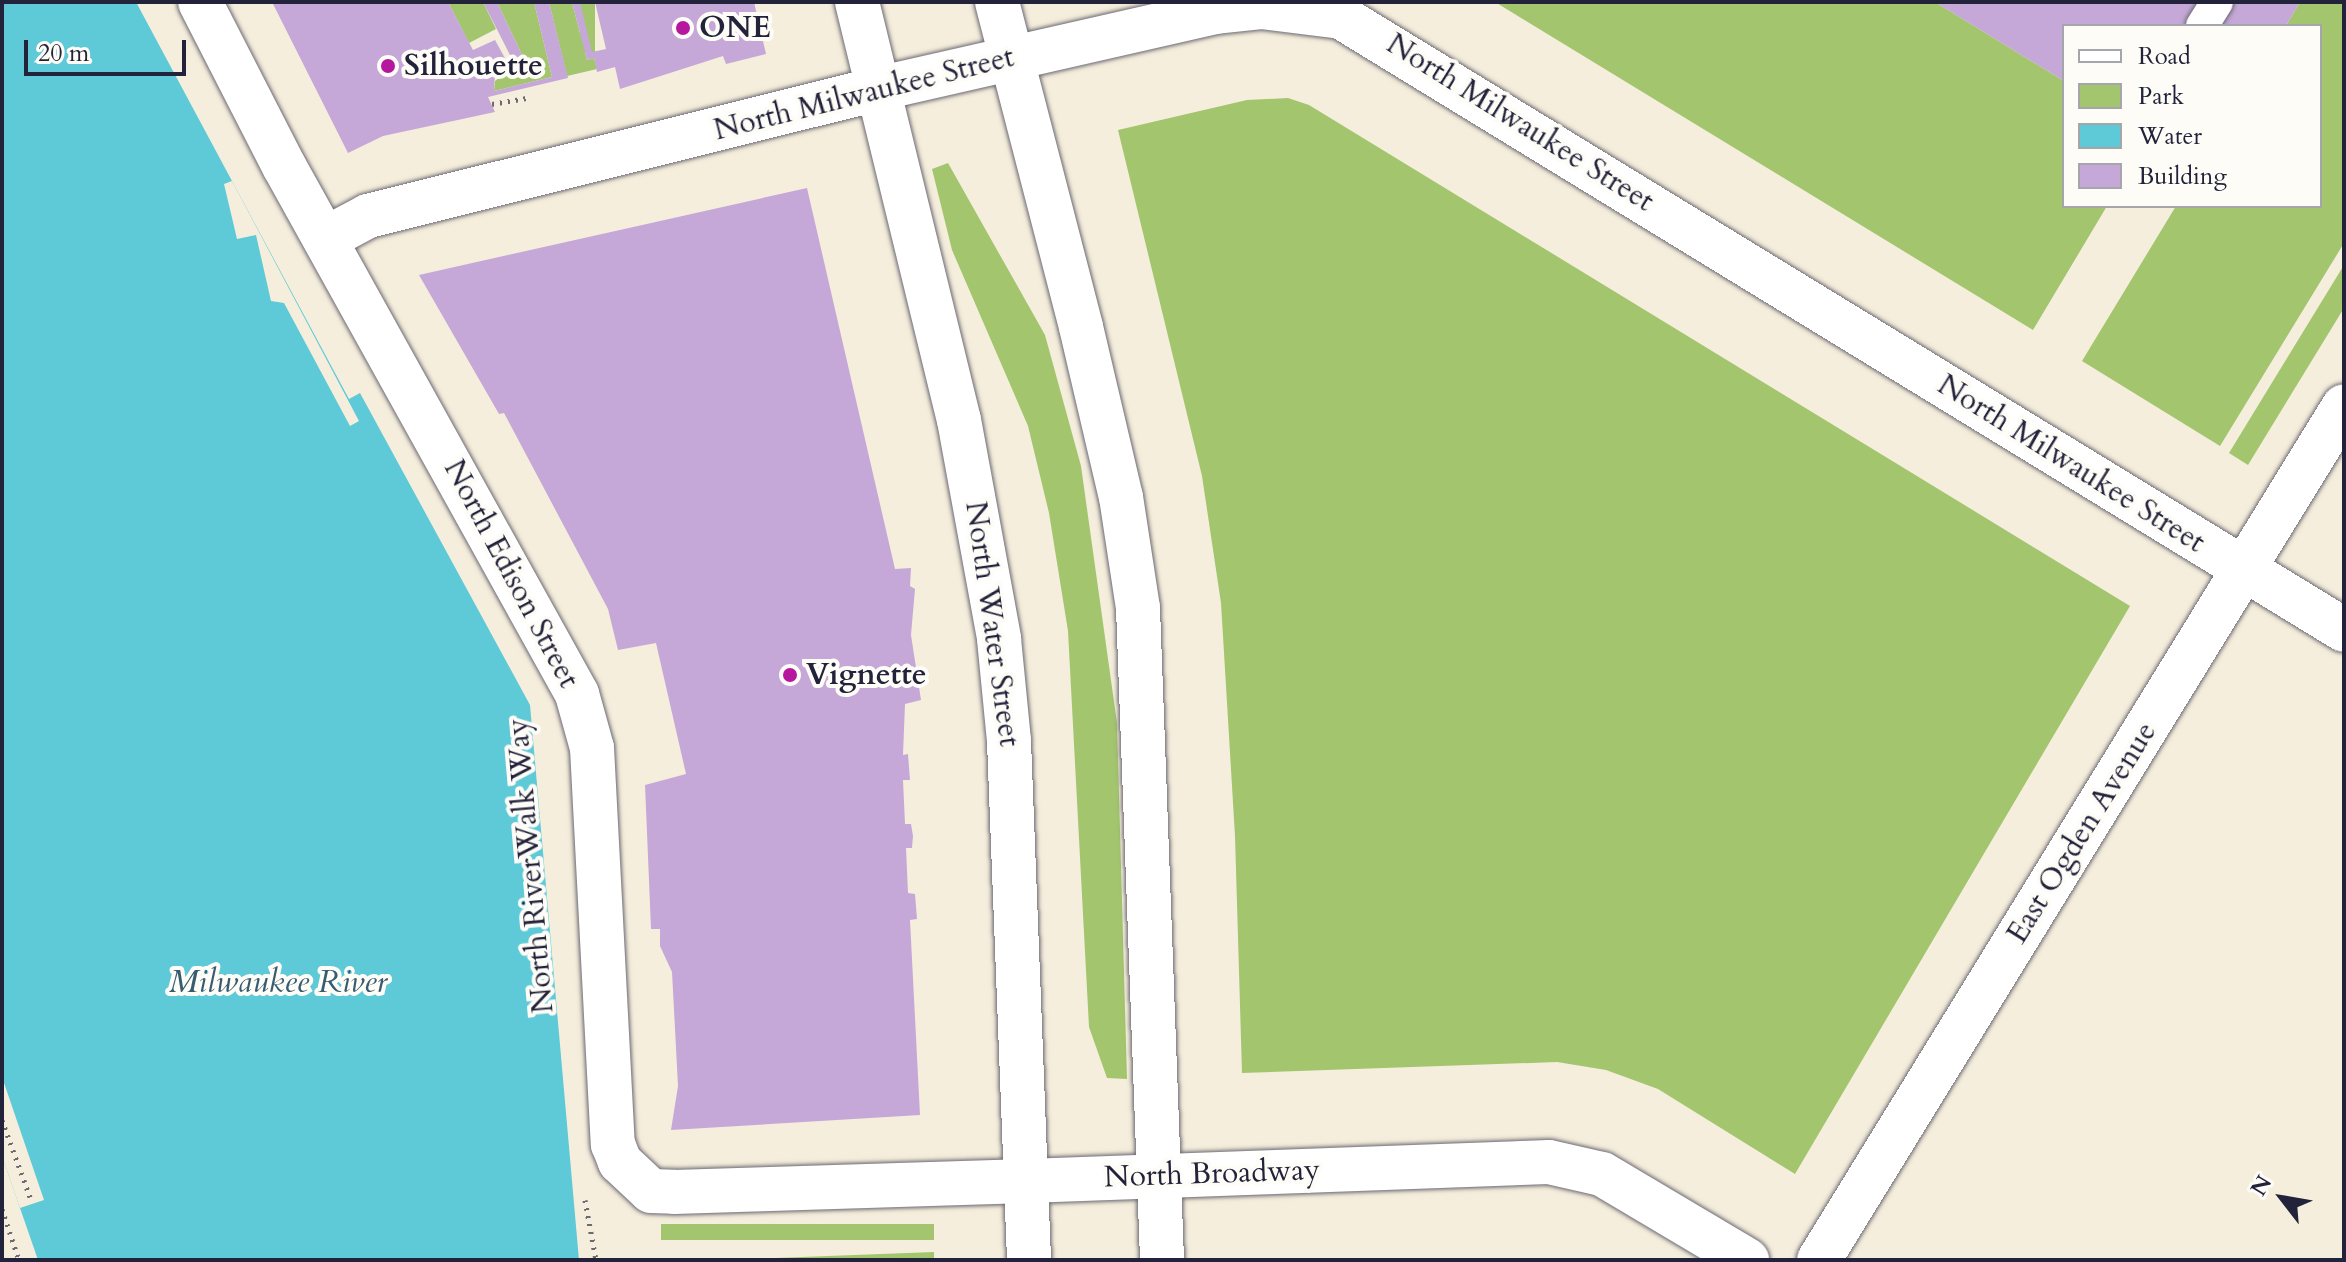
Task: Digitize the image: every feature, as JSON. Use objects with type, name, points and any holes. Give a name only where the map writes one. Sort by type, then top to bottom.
[{"type":"street","name":"North Edison Street","points":[[200,2],[325,239],[577,694],[592,748],[596,792],[613,1144],[633,1179],[651,1191]]},
{"type":"street","name":"North Water Street","points":[[857,2],[959,420],[999,639],[1010,757],[1029,1260]]},
{"type":"street","points":[[997,2],[1121,497],[1138,608],[1162,1260]]},
{"type":"street","name":"North Milwaukee Street","points":[[325,239],[368,216],[1011,56],[1216,12],[1314,6],[1373,32],[2344,630]]},
{"type":"street","name":"East Ogden Avenue","points":[[1819,1260],[2344,406]]},
{"type":"street","name":"North Broadway","points":[[651,1191],[1549,1162],[1602,1174],[1747,1260]]},
{"type":"lane","points":[[2203,24],[2217,2]]},
{"type":"path","points":[[492,104],[526,98]]},
{"type":"path","points":[[2,1120],[30,1197]]},
{"type":"path","points":[[583,1184],[596,1260]]},
{"type":"path","points":[[2,1209],[19,1260]]},
{"type":"green space","points":[[448,2],[483,2],[496,29],[469,43]]},
{"type":"green space","points":[[497,2],[534,2],[552,77],[494,91],[495,81],[524,59]]},
{"type":"green space","points":[[549,2],[572,2],[587,60],[594,58],[597,69],[567,76]]},
{"type":"green space","points":[[580,2],[595,2],[595,53],[580,53]]},
{"type":"green space","points":[[1495,2],[1935,2],[2062,80],[2062,208],[2106,208],[2033,330]]},
{"type":"green space","points":[[2300,2],[2344,2],[2344,243],[2220,446],[2082,361],[2175,208],[2322,208],[2322,24],[2287,24]]},
{"type":"green space","points":[[1288,98],[1309,105],[2130,606],[1795,1174],[1658,1089],[1606,1070],[1557,1062],[1242,1073],[1235,836],[1221,603],[1202,476],[1118,130],[1247,100]]},
{"type":"green space","points":[[948,163],[1045,335],[1081,466],[1117,723],[1127,1079],[1107,1078],[1089,1027],[1068,631],[1049,513],[1028,426],[952,250],[932,169]]},
{"type":"green space","points":[[2344,265],[2344,308],[2248,465],[2229,453]]},
{"type":"green space","points":[[661,1224],[934,1224],[934,1240],[661,1240]]},
{"type":"green space","points":[[934,1252],[934,1260],[721,1260]]},
{"type":"water","name":"Milwaukee River","points":[[2,2],[136,2],[349,399],[360,393],[530,705],[579,1260],[38,1260],[2,1156]]},
{"type":"pier","points":[[232,181],[359,421],[350,426],[284,303],[271,301],[256,235],[237,239],[224,184]]},
{"type":"pier","points":[[2,1077],[44,1200],[20,1208],[2,1156]]},
{"type":"building","name":"Silhouette","points":[[272,2],[448,2],[473,50],[495,40],[506,60],[511,57],[483,2],[497,2],[524,59],[495,74],[494,91],[552,77],[534,2],[549,2],[568,78],[488,97],[495,112],[383,136],[348,153]]},
{"type":"building","name":"ONE","points":[[572,2],[580,2],[592,52],[606,49],[595,2],[754,2],[766,54],[726,64],[723,56],[620,89],[615,67],[597,72],[594,58],[587,60]]},
{"type":"building","points":[[1935,2],[2300,2],[2287,24],[2062,24],[2062,80]]},
{"type":"building","name":"Vignette","points":[[807,188],[895,569],[911,568],[910,586],[915,589],[911,635],[921,700],[905,704],[903,755],[908,754],[910,780],[903,780],[905,824],[911,824],[913,836],[912,848],[906,848],[908,893],[915,894],[917,919],[910,920],[920,1115],[671,1130],[678,1086],[672,972],[660,946],[660,929],[651,929],[645,785],[686,774],[656,643],[618,650],[608,609],[504,413],[499,414],[419,275]]},
{"type":"place","name":"ONE","points":[[683,28]]},
{"type":"place","name":"Silhouette","points":[[388,66]]},
{"type":"place","name":"Vignette","points":[[790,675]]}]
